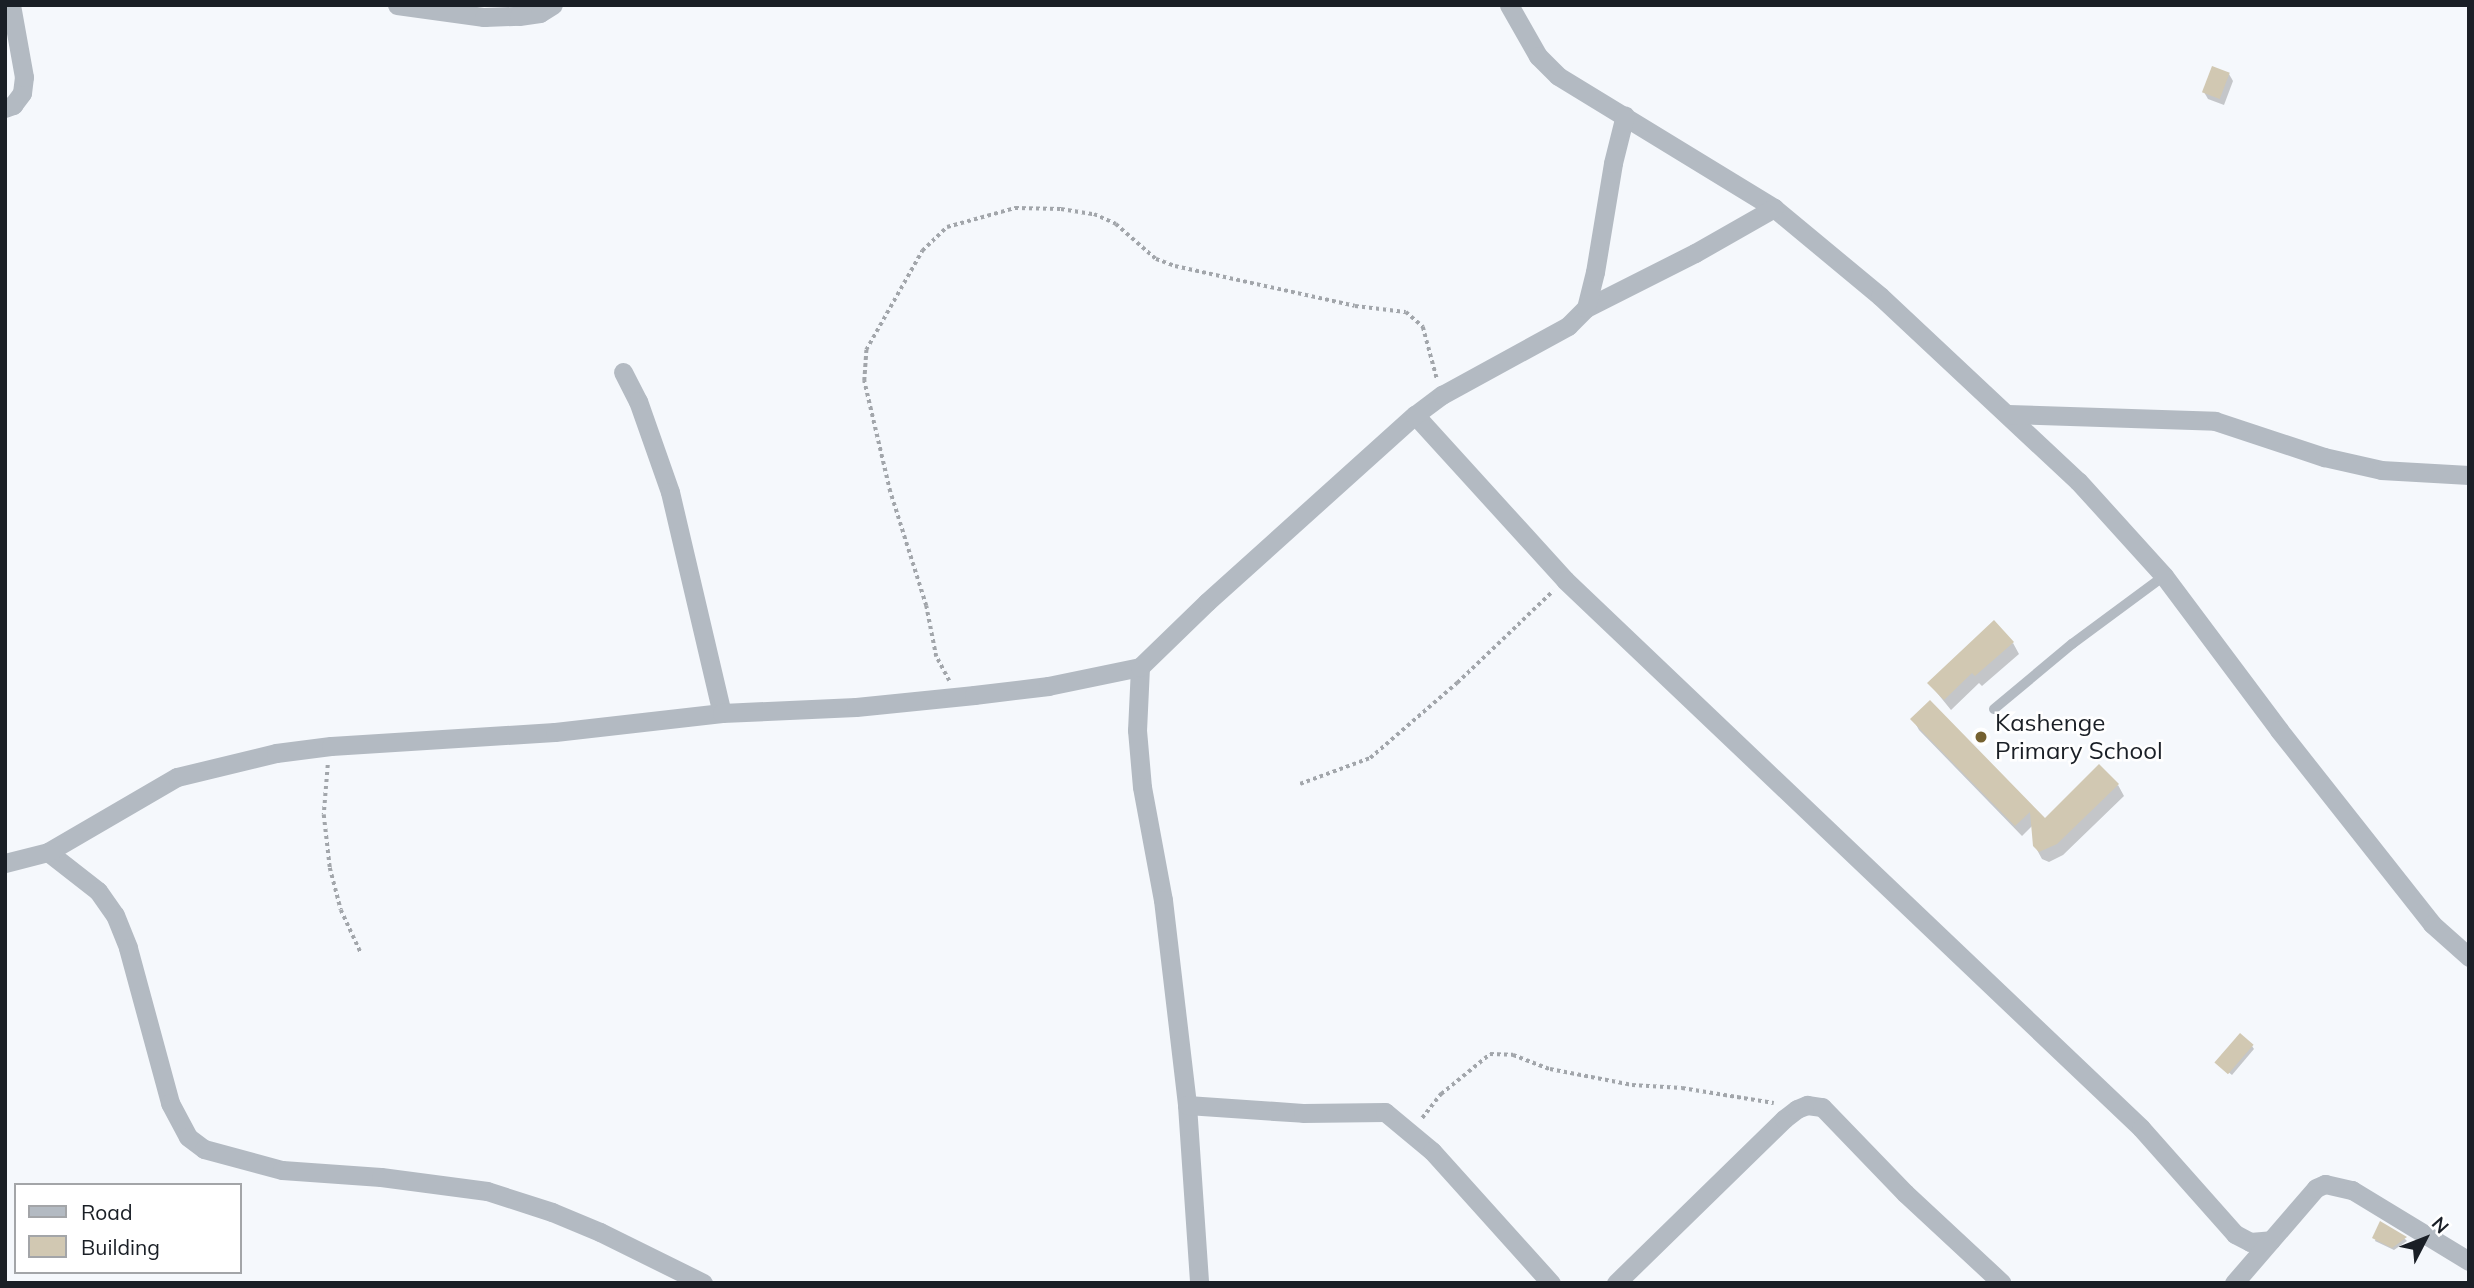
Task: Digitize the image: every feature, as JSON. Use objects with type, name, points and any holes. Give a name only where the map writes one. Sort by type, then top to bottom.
[{"type":"street","points":[[5,108],[13,105],[22,93],[24,77],[11,5]]},
{"type":"street","points":[[397,5],[484,17],[540,13],[553,5]]},
{"type":"street","points":[[1508,5],[1538,56],[1558,76],[1583,94],[1625,115],[1773,208],[1881,296],[2077,481],[2164,576],[2278,730],[2432,924],[2469,957]]},
{"type":"street","points":[[1586,308],[1595,272],[1613,163],[1625,115]]},
{"type":"street","points":[[5,863],[48,852],[177,777],[275,753],[331,746],[555,732],[722,713],[856,706],[957,697],[1048,686],[1140,667],[1206,602],[1442,394],[1568,326],[1586,308],[1695,253],[1773,208]]},
{"type":"street","points":[[623,372],[638,401],[670,492],[722,713]]},
{"type":"street","points":[[2008,414],[2215,421],[2324,457],[2381,470],[2469,475]]},
{"type":"street","points":[[1415,415],[1564,580],[2132,1119],[2235,1234],[2249,1242],[2271,1240]]},
{"type":"street","points":[[1140,667],[1137,730],[1142,787],[1163,900],[1187,1105],[1199,1283]]},
{"type":"street","points":[[48,852],[98,891],[115,915],[128,948],[170,1103],[188,1137],[204,1149],[282,1170],[380,1177],[487,1191],[552,1212],[600,1232],[703,1283]]},
{"type":"street","points":[[1187,1105],[1303,1113],[1385,1112],[1411,1131],[1479,1199],[1551,1283]]},
{"type":"street","points":[[1616,1283],[1797,1109],[1807,1105],[1822,1107],[1905,1193],[2003,1283]]},
{"type":"street","points":[[2234,1283],[2316,1188],[2325,1184],[2352,1190],[2469,1261]]},
{"type":"lane","points":[[1994,709],[2072,644],[2164,576]]},
{"type":"path","points":[[957,697],[936,657],[922,594],[890,492],[864,381],[866,350],[922,251],[947,227],[1015,208],[1061,209],[1094,214],[1116,224],[1156,259],[1175,266],[1341,303],[1406,312],[1423,327],[1442,394]]},
{"type":"path","points":[[1300,784],[1370,758],[1457,683],[1564,580]]},
{"type":"path","points":[[331,746],[324,815],[330,868],[341,910],[361,953]]},
{"type":"path","points":[[1411,1131],[1441,1094],[1490,1054],[1513,1055],[1550,1069],[1632,1085],[1731,1094],[1797,1109]]},
{"type":"building","points":[[2212,66],[2230,73],[2220,99],[2202,92]]},
{"type":"building","points":[[1994,620],[2014,642],[1975,676],[1972,673],[1944,700],[1927,683]]},
{"type":"building","points":[[1930,700],[2045,818],[2099,764],[2119,784],[2057,844],[2039,852],[2033,846],[2030,812],[2015,826],[1910,719]]},
{"type":"building","points":[[2240,1033],[2254,1045],[2228,1074],[2214,1062]]},
{"type":"building","points":[[2380,1221],[2407,1237],[2392,1248],[2372,1238]]},
{"type":"place","name":"Kashenge Primary School","points":[[1981,737]]}]
